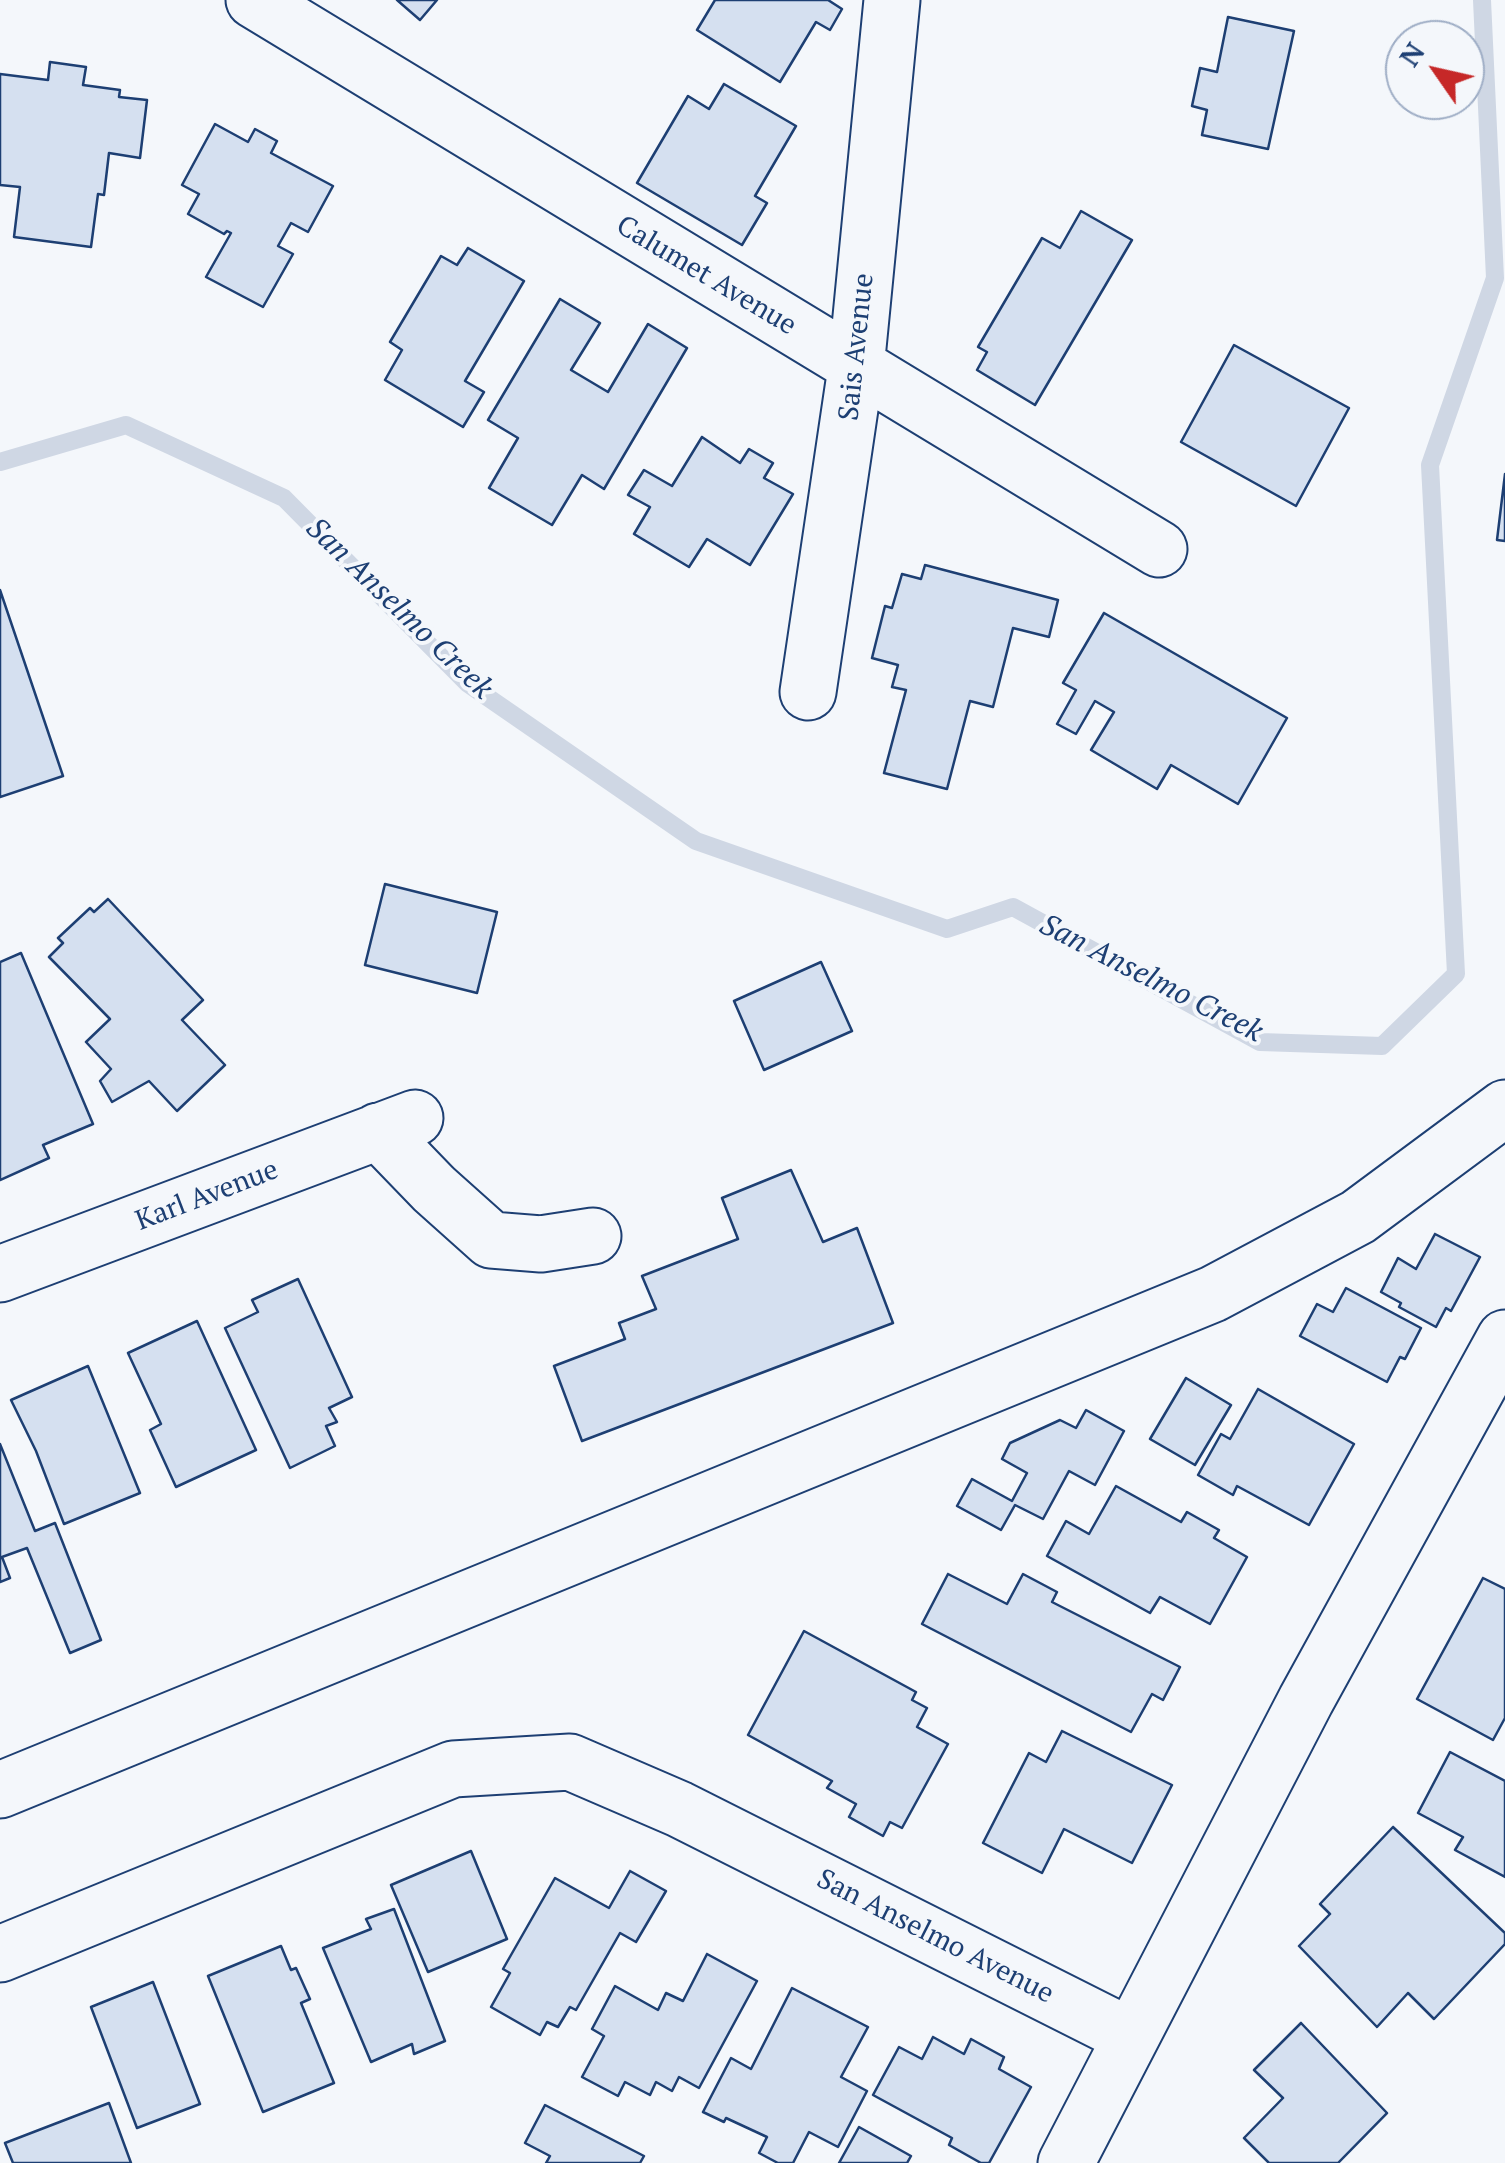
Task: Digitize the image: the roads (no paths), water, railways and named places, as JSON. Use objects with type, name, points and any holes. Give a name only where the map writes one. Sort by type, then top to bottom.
[{"type":"street","name":"Calumet Avenue","points":[[254,0],[1160,550]]},
{"type":"street","name":"Sais Avenue","points":[[808,692],[856,368],[892,0]]},
{"type":"street","points":[[0,1790],[1212,1294],[1358,1216],[1505,1108]]},
{"type":"street","name":"Karl Avenue","points":[[0,1274],[397,1125],[434,1189],[491,1240],[540,1244],[593,1236]]},
{"type":"street","points":[[1066,2163],[1306,1700],[1505,1338]]},
{"type":"street","name":"San Anselmo Avenue","points":[[0,1954],[453,1769],[570,1762],[679,1809],[1130,2036]]},
{"type":"waterway","name":"San Anselmo Creek","points":[[0,462],[126,425],[284,498],[467,683],[696,841],[947,929],[1013,907],[1260,1042],[1382,1046],[1456,974],[1430,465],[1495,278],[1482,0]]}]
